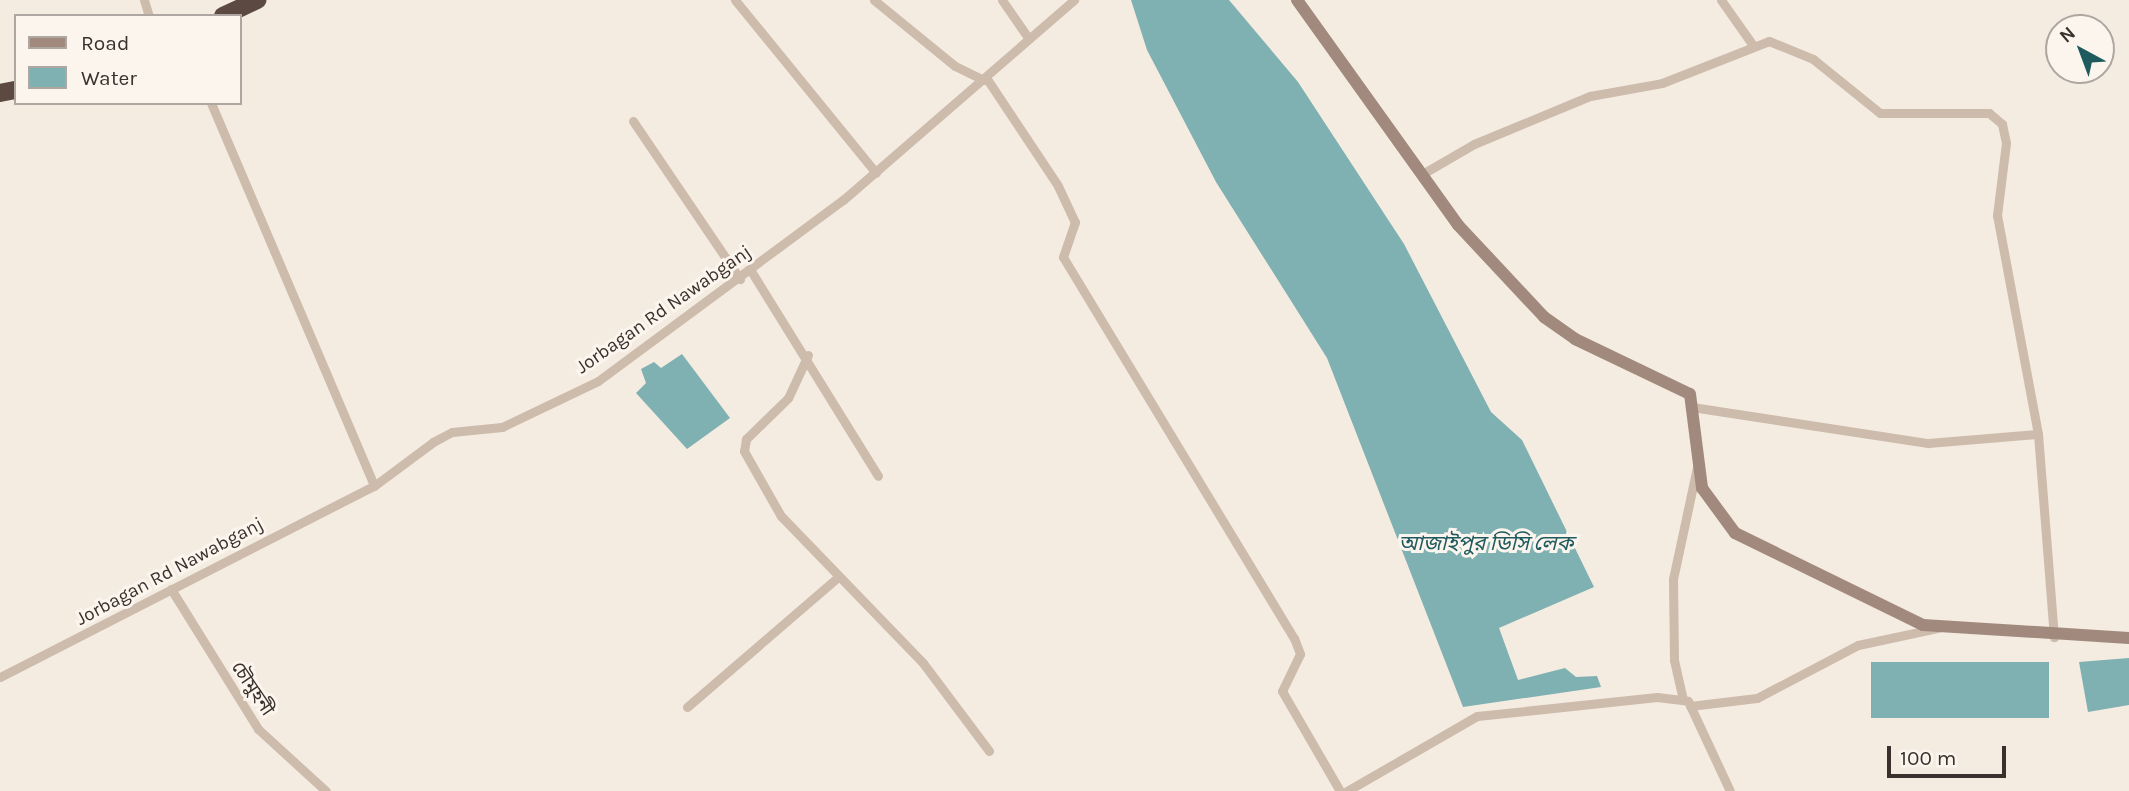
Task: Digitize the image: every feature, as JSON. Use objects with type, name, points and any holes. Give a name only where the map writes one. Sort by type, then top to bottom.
[{"type":"highway","points":[[227,14],[258,0]]},
{"type":"street","points":[[735,0],[876,173]]},
{"type":"street","points":[[874,0],[955,66],[986,79],[1075,222],[1063,257],[1294,638],[1300,654],[1282,691],[1340,791]]},
{"type":"street","points":[[1002,0],[1029,38]]},
{"type":"street","name":"Jorbagan Rd Nawabganj","points":[[0,677],[374,486],[452,432],[502,427],[598,381],[751,271],[876,173],[1074,0]]},
{"type":"street","points":[[1297,0],[1424,173],[1458,225],[1544,317],[1575,339],[1658,373],[1690,394],[1702,488],[1735,533],[1841,588],[1940,627],[2054,637],[2129,638]]},
{"type":"street","points":[[1721,0],[1752,44]]},
{"type":"street","points":[[1424,173],[1474,144],[1591,96],[1662,83],[1752,44],[1788,45],[1859,91],[1880,113],[1989,113],[2002,124],[2007,158],[1996,184],[1997,215],[2038,434],[2054,637]]},
{"type":"street","points":[[212,105],[374,486]]},
{"type":"street","points":[[632,121],[740,279]]},
{"type":"street","points":[[751,271],[808,355],[878,476]]},
{"type":"street","points":[[808,355],[788,398],[746,439],[744,451],[781,516],[836,579],[923,663],[989,751]]},
{"type":"street","points":[[1692,407],[1928,443],[2038,434]]},
{"type":"street","points":[[1699,460],[1676,543],[1673,579],[1674,660],[1687,703],[1730,791]]},
{"type":"street","points":[[687,707],[836,579]]},
{"type":"street","name":"চৌমুহনী","points":[[171,589],[258,730],[326,791]]},
{"type":"street","points":[[1347,791],[1477,716],[1616,699],[1687,703],[1758,698],[1858,645],[1940,627]]},
{"type":"water","name":"আজাইপুর ডিসি লেক","points":[[1131,0],[1229,0],[1298,82],[1404,244],[1491,412],[1522,440],[1594,587],[1499,628],[1518,680],[1565,668],[1576,677],[1597,676],[1601,687],[1463,707],[1327,358],[1216,182],[1147,50]]},
{"type":"water","points":[[682,354],[730,418],[687,449],[636,393],[646,383],[641,369],[654,362],[661,368]]},
{"type":"water","points":[[2129,658],[2129,705],[2088,712],[2079,662]]},
{"type":"water","points":[[1871,662],[2049,662],[2049,718],[1871,718]]}]
